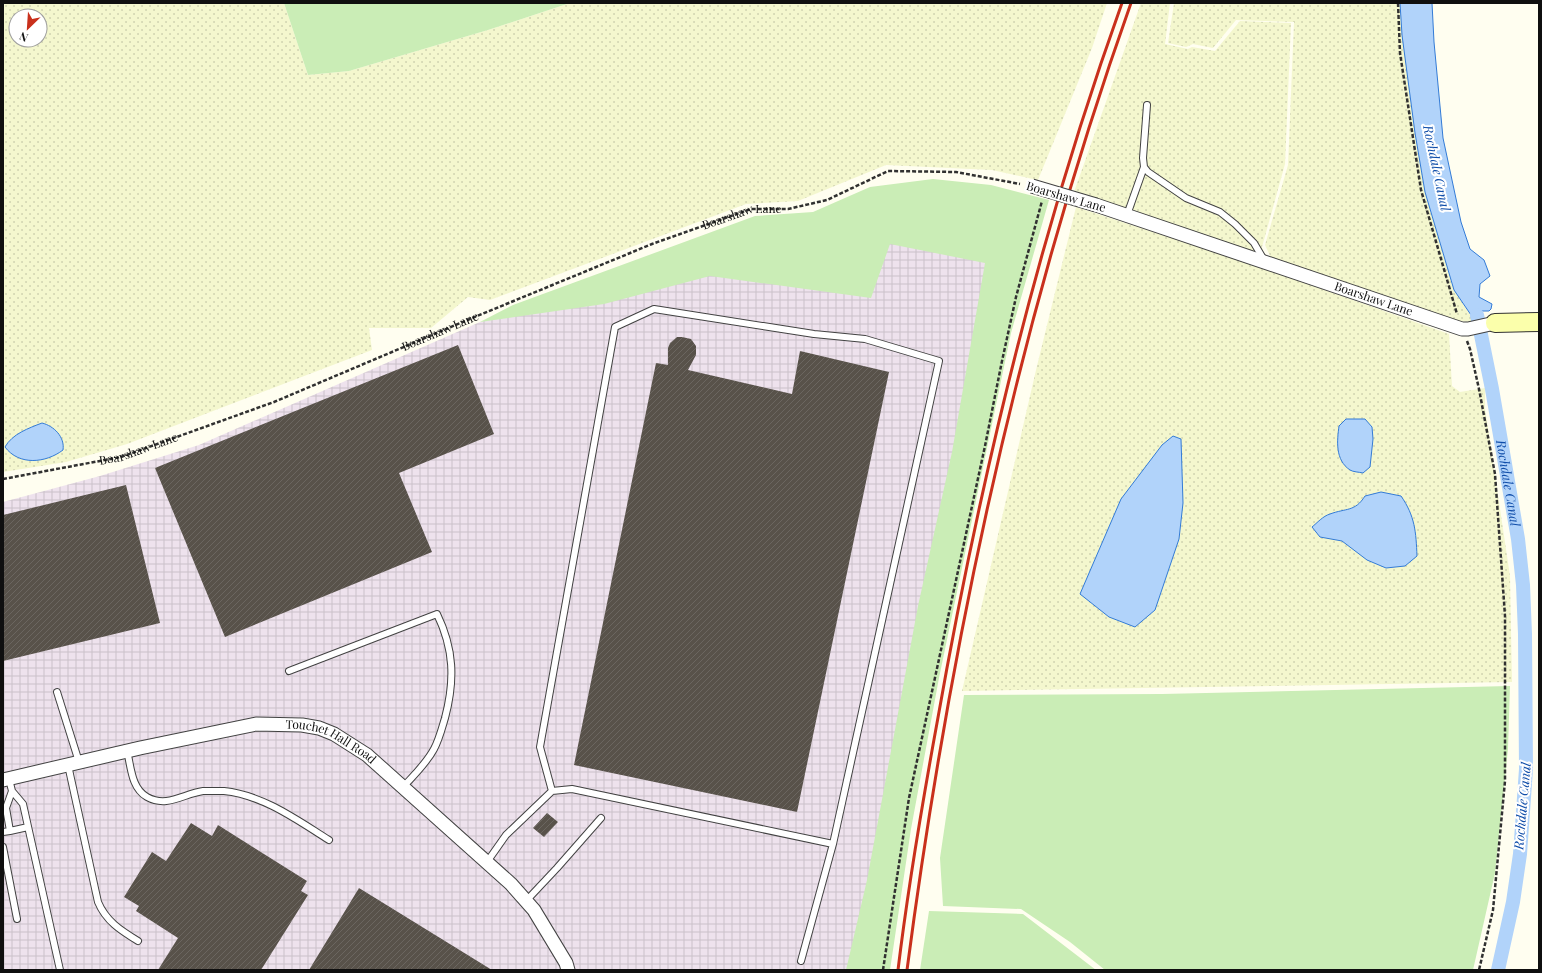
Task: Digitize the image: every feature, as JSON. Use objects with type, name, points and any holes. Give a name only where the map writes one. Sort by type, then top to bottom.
[{"type":"street","name":"Boarshaw Lane","points":[[1032,186],[1127,215],[1465,329]]},
{"type":"street","points":[[1465,329],[1494,322],[1539,322]]},
{"type":"street","name":"Touchet Hall Road","points":[[8,783],[74,764],[127,751],[256,724],[302,725],[318,728],[329,732],[350,744],[384,768],[403,787],[511,884],[534,910],[550,934],[566,963],[568,970]]},
{"type":"lane","points":[[1127,215],[1144,166],[1143,158],[1147,105]]},
{"type":"lane","points":[[1144,166],[1148,172],[1186,198],[1220,212],[1254,243],[1265,261]]},
{"type":"lane","points":[[552,791],[540,747],[615,327],[654,309],[814,334],[865,339],[939,361],[833,844],[801,960]]},
{"type":"lane","points":[[288,671],[437,614],[445,632],[451,662],[452,682],[449,705],[442,730],[434,749],[426,761],[403,787]]},
{"type":"lane","points":[[57,692],[74,764],[98,902],[103,913],[112,923],[138,941]]},
{"type":"lane","points":[[127,751],[135,786],[148,798],[167,802],[202,792],[224,792],[242,795],[261,801],[289,815],[329,840]]},
{"type":"lane","points":[[8,783],[23,804],[60,970]]},
{"type":"lane","points":[[8,783],[6,831],[28,827]]},
{"type":"lane","points":[[487,862],[506,835],[552,791],[572,789],[833,844]]},
{"type":"lane","points":[[526,901],[601,818]]},
{"type":"lane","points":[[3,847],[17,919]]},
{"type":"path","points":[[1398,3],[1400,53],[1421,190],[1465,329],[1472,356],[1495,474],[1505,616],[1505,781],[1493,910],[1479,970]]},
{"type":"path","name":"Boarshaw Lane","points":[[3,479],[121,457],[274,402],[645,247],[751,209],[788,209],[827,200],[888,171],[956,172],[1032,186]]},
{"type":"path","points":[[883,970],[909,798],[984,453],[1016,297],[1045,190]]},
{"type":"shaded area","points":[[889,235],[1019,268],[869,970],[3,970],[3,502],[100,476],[199,445],[480,322],[705,266]]},
{"type":"green space","points":[[3,3],[284,3],[308,75],[349,71],[488,30],[570,3],[1107,3],[1092,48],[1038,180],[992,170],[886,165],[798,201],[746,204],[490,300],[468,297],[431,328],[369,328],[372,350],[127,444],[66,462],[3,472]]},
{"type":"green space","points":[[284,3],[570,3],[488,30],[349,71],[308,75]]},
{"type":"green space","points":[[1141,3],[1170,3],[1165,44],[1188,49],[1192,47],[1215,51],[1240,21],[1291,23],[1285,164],[1262,247],[1264,257],[1074,192]]},
{"type":"green space","points":[[1174,3],[1400,3],[1402,35],[1415,134],[1425,192],[1454,290],[1471,316],[1472,322],[1450,320],[1271,258],[1265,245],[1288,165],[1294,22],[1236,20],[1213,48],[1193,44],[1186,47],[1168,43]]},
{"type":"green space","points":[[933,179],[991,185],[1049,200],[1011,333],[939,678],[911,829],[890,970],[846,970],[867,880],[918,606],[952,452],[985,263],[890,244],[871,298],[710,276],[604,304],[480,322],[513,305],[755,216],[813,212],[870,187]]},
{"type":"green space","points":[[1076,207],[1248,263],[1449,334],[1452,386],[1460,392],[1485,388],[1485,408],[1510,576],[1512,682],[962,691],[1036,370]]},
{"type":"green space","points":[[1510,686],[1508,749],[1495,873],[1473,970],[1105,970],[1070,942],[1021,909],[943,906],[940,858],[964,695],[1162,694]]},
{"type":"green space","points":[[929,911],[1023,914],[1096,970],[920,970]]},
{"type":"water","points":[[1400,3],[1432,3],[1443,138],[1461,222],[1470,249],[1484,260],[1490,276],[1480,284],[1479,297],[1492,304],[1491,309],[1489,311],[1481,311],[1480,321],[1472,322],[1471,315],[1454,290],[1425,192],[1415,133],[1402,35]]},
{"type":"water","points":[[1346,419],[1365,419],[1372,427],[1373,439],[1370,467],[1363,473],[1350,470],[1345,466],[1339,456],[1339,426]]},
{"type":"water","points":[[42,423],[51,427],[58,433],[62,441],[63,450],[49,458],[41,460],[25,460],[11,453],[5,447],[16,435],[26,429]]},
{"type":"water","points":[[1173,436],[1181,439],[1183,503],[1179,539],[1155,610],[1135,627],[1109,617],[1080,594],[1121,499],[1162,445]]},
{"type":"water","points":[[1381,492],[1401,496],[1412,517],[1417,556],[1405,566],[1386,568],[1367,560],[1342,541],[1320,537],[1312,527],[1327,515],[1350,509],[1358,505],[1365,496]]},
{"type":"building","points":[[677,337],[691,339],[696,346],[696,355],[688,370],[792,394],[800,351],[889,372],[797,812],[574,765],[656,363],[668,365],[668,348],[670,343]]},
{"type":"building","points":[[458,345],[494,434],[399,473],[432,552],[225,637],[155,468]]},
{"type":"building","points":[[126,485],[160,623],[3,661],[3,515]]},
{"type":"building","points":[[547,813],[558,822],[544,837],[533,828]]},
{"type":"building","points":[[191,823],[212,836],[218,825],[307,881],[301,891],[308,895],[261,970],[158,970],[178,938],[136,911],[139,906],[124,897],[152,852],[166,861]]},
{"type":"building","points":[[359,888],[492,970],[309,970]]},
{"type":"waterway","name":"Rochdale Canal","points":[[1477,315],[1492,389],[1518,539],[1523,585],[1525,634],[1526,769],[1520,854],[1513,902],[1498,970]]},
{"type":"railway","points":[[898,970],[931,754],[972,540],[992,450],[1038,269],[1092,91],[1122,3]]},
{"type":"railway","points":[[907,970],[924,847],[945,724],[968,602],[994,480],[1023,360],[1055,240],[1091,121],[1131,3]]}]
